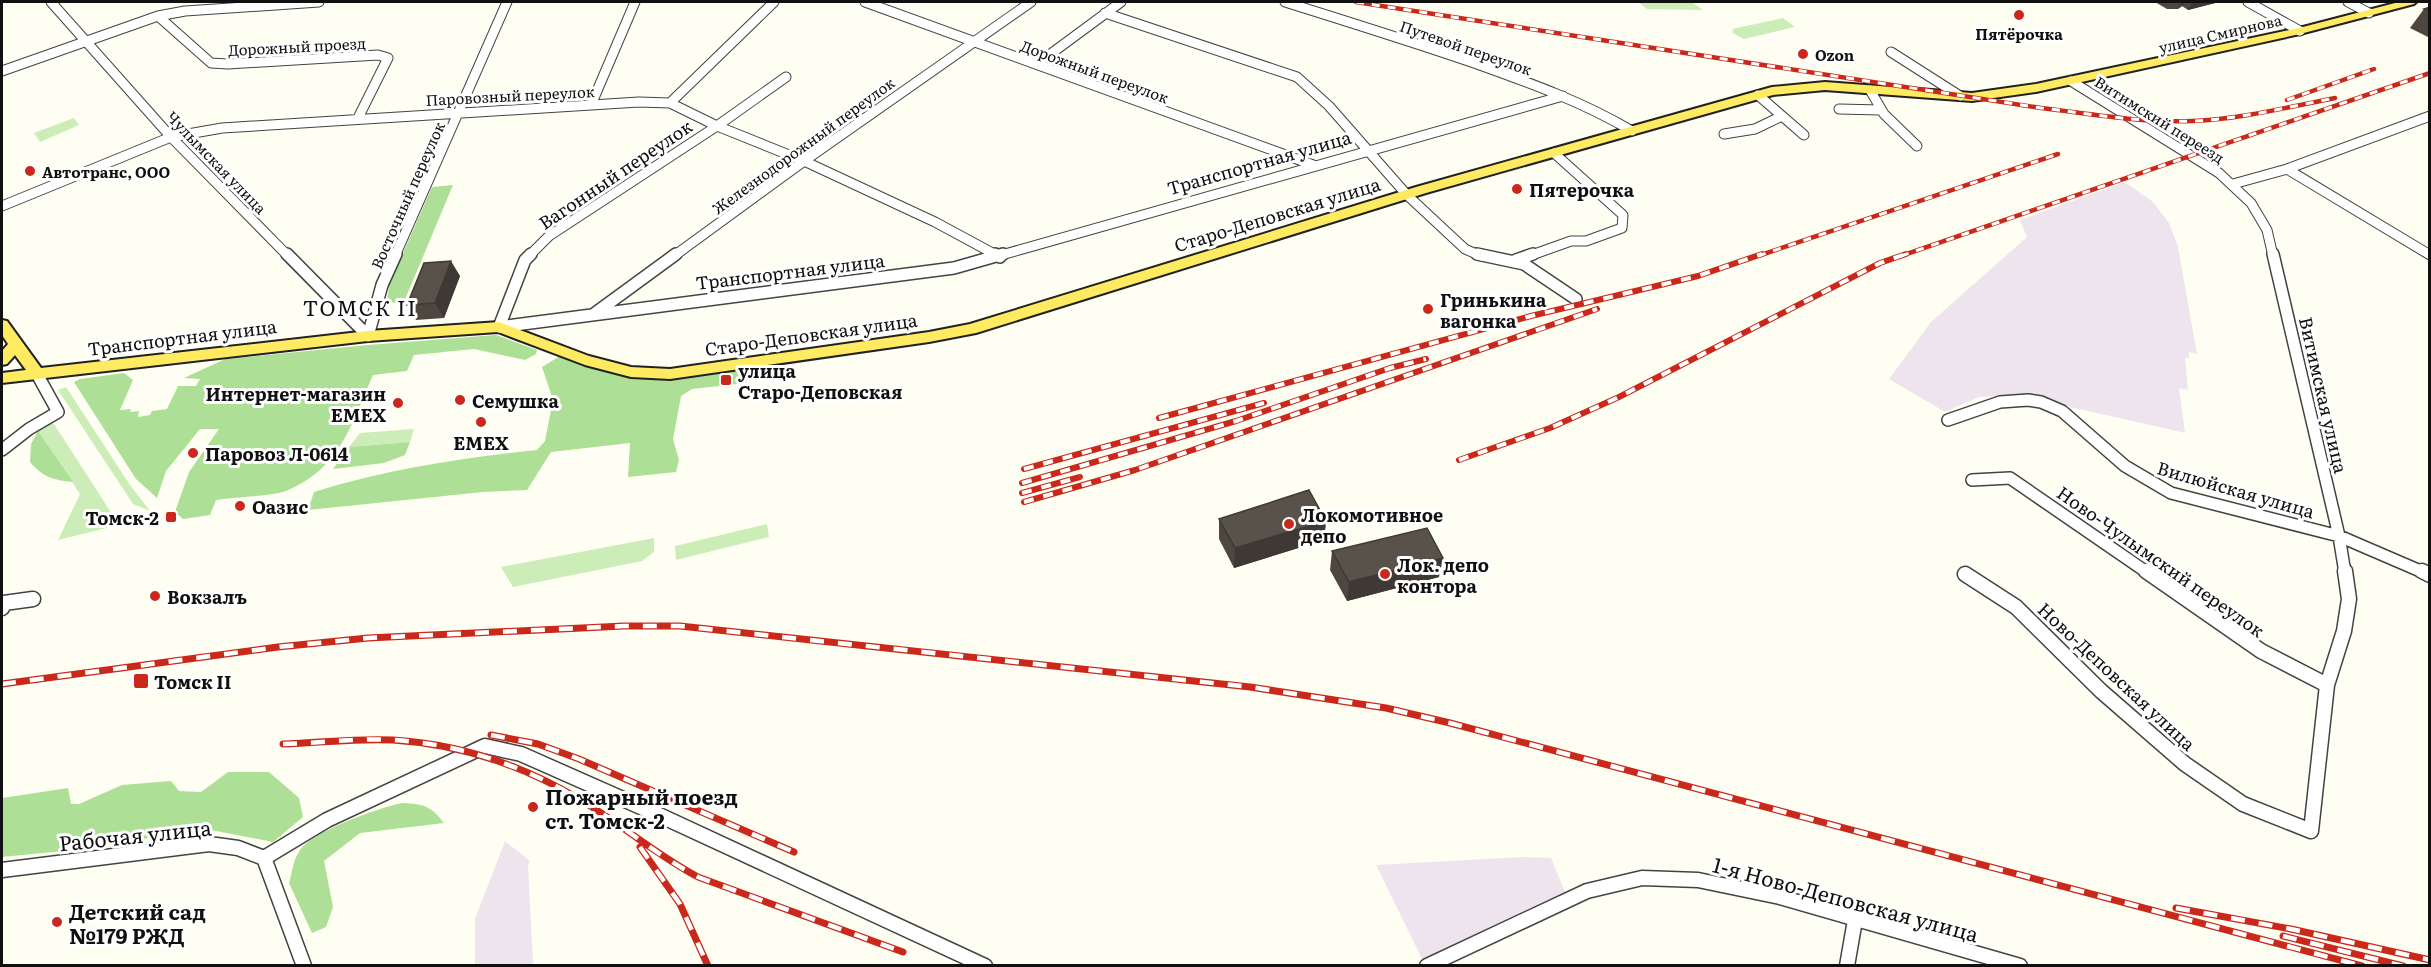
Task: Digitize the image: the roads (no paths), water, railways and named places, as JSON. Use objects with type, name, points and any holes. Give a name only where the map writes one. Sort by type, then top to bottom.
[{"type":"main road","name":"улица Смирнова","points":[[2071,81],[2300,31],[2409,2]]},
{"type":"main road","name":"Старо-Деповская улица","points":[[499,327],[585,360],[631,372],[670,374],[929,337],[971,328],[1407,195],[1758,95],[1812,86],[1960,96],[1996,94],[2071,81]]},
{"type":"main road","points":[[2,325],[37,374]]},
{"type":"main road","name":"Транспортная улица","points":[[2,378],[368,336],[499,327]]},
{"type":"main road","points":[[2,360],[15,345]]},
{"type":"street","name":"Чулымская улица","points":[[51,2],[171,137],[368,336]]},
{"type":"street","points":[[2,71],[86,39],[158,16],[184,11],[319,2]]},
{"type":"street","name":"Восточный переулок","points":[[368,336],[382,285],[460,113],[507,2]]},
{"type":"street","points":[[591,105],[635,2]]},
{"type":"street","points":[[670,103],[774,2]]},
{"type":"street","name":"Дорожный переулок","points":[[865,2],[1316,166]]},
{"type":"street","name":"Железнодорожный переулок","points":[[593,315],[804,161],[1031,2]]},
{"type":"street","points":[[1037,64],[1121,2]]},
{"type":"street","name":"Путевой переулок","points":[[1285,2],[1402,39],[1563,96],[1595,109],[1632,131]]},
{"type":"street","points":[[2248,2],[2300,31]]},
{"type":"street","points":[[2348,2],[2369,13]]},
{"type":"street","points":[[1105,14],[1297,78],[1329,106],[1407,195],[1465,249],[1484,257],[1516,260],[1576,299]]},
{"type":"street","name":"Дорожный проезд","points":[[158,16],[212,63],[228,64],[378,54],[388,58],[358,118]]},
{"type":"street","points":[[1891,52],[1960,96]]},
{"type":"street","name":"Вагонный переулок","points":[[499,327],[525,260],[549,236],[717,126],[786,77]]},
{"type":"street","name":"Витимский переезд","points":[[2071,81],[2219,173],[2232,184]]},
{"type":"street","points":[[1870,90],[1889,122],[1917,146]]},
{"type":"street","points":[[1758,95],[1804,135]]},
{"type":"street","name":"Транспортная улица","points":[[499,327],[913,275],[1000,257],[1563,96]]},
{"type":"street","name":"Паровозный переулок","points":[[2,206],[171,137],[262,124],[639,102],[670,103],[717,126],[804,161],[936,222],[1000,257]]},
{"type":"street","points":[[1839,110],[1880,110]]},
{"type":"street","points":[[1724,134],[1755,129],[1782,116]]},
{"type":"street","points":[[2232,184],[2287,169],[2430,116]]},
{"type":"street","points":[[1516,260],[1571,241],[1586,241],[1622,228],[1623,215],[1554,153]]},
{"type":"street","points":[[2287,169],[2430,255]]},
{"type":"street","name":"Витимская улица","points":[[2232,184],[2251,203],[2267,230],[2339,536],[2349,599],[2344,631],[2327,685],[2311,831]]},
{"type":"street","points":[[2,450],[34,425],[58,412],[37,374]]},
{"type":"street","name":"Вилюйская улица","points":[[1948,420],[1988,404],[2035,400],[2055,406],[2122,465],[2146,482],[2171,492],[2339,536],[2430,574]]},
{"type":"street","name":"Ново-Чулымский переулок","points":[[1972,480],[2010,478],[2261,651],[2327,685]]},
{"type":"street","name":"Ново-Деповская улица","points":[[1965,574],[2016,607],[2101,691],[2185,764],[2243,804],[2311,831]]},
{"type":"street","points":[[2,608],[4,603],[33,599]]},
{"type":"street","points":[[304,966],[264,858],[327,820],[485,746],[521,754],[659,815],[927,942],[985,966]]},
{"type":"street","name":"Рабочая улица","points":[[2,870],[209,844],[229,845],[249,850],[264,858]]},
{"type":"street","name":"1-я Ново-Деповская улица","points":[[1427,966],[1587,891],[1642,878],[1698,880],[1780,897],[2020,966]]},
{"type":"street","points":[[1847,966],[1854,920]]},
{"type":"railway","points":[[1356,2],[2117,118],[2155,121],[2211,120],[2335,98]]},
{"type":"railway","points":[[2287,100],[2374,69]]},
{"type":"railway","points":[[1901,256],[2430,73]]},
{"type":"railway","points":[[1758,256],[2058,154]]},
{"type":"railway","points":[[1159,418],[1531,316],[1698,276],[1762,254]]},
{"type":"railway","points":[[1459,460],[1550,428],[1619,397],[1880,263],[1906,254]]},
{"type":"railway","points":[[1024,502],[1135,470],[1597,309]]},
{"type":"railway","points":[[1022,483],[1236,421],[1390,368],[1426,359]]},
{"type":"railway","points":[[1024,469],[1264,403]]},
{"type":"railway","points":[[1022,493],[1080,477]]},
{"type":"railway","points":[[2,684],[278,647],[368,638],[624,626],[680,626],[1250,687],[1386,708],[1450,723],[2362,966]]},
{"type":"railway","points":[[491,735],[538,744],[579,759],[794,852]]},
{"type":"railway","points":[[283,744],[352,740],[418,742],[466,751],[513,766],[579,799],[667,859],[698,877],[903,952]]},
{"type":"railway","points":[[640,847],[680,904],[708,966]]},
{"type":"railway","points":[[2176,908],[2291,929],[2430,960]]},
{"type":"railway","points":[[2283,936],[2403,966]]},
{"type":"place","name":"Пятёрочка","points":[[2019,15]]},
{"type":"place","name":"Ozon","points":[[1803,54]]},
{"type":"place","name":"Автотранс, ООО","points":[[30,171]]},
{"type":"place","name":"Пятерочка","points":[[1517,189]]},
{"type":"place","name":"Гринькина вагонка","points":[[1428,309]]},
{"type":"place","name":"улица Старо-Деповская","points":[[726,380]]},
{"type":"place","name":"Семушка","points":[[460,400]]},
{"type":"place","name":"Интернет-магазин EMEX","points":[[398,403]]},
{"type":"place","name":"EMEX","points":[[481,422]]},
{"type":"place","name":"Паровоз Л-0614","points":[[193,453]]},
{"type":"place","name":"Оазис","points":[[240,506]]},
{"type":"place","name":"Томск-2","points":[[171,517]]},
{"type":"place","name":"Локомотивное депо","points":[[1289,524]]},
{"type":"place","name":"Лок. депо контора","points":[[1385,574]]},
{"type":"place","name":"Вокзалъ","points":[[155,596]]},
{"type":"place","name":"Томск II","points":[[141,681]]},
{"type":"place","name":"Пожарный поезд ст. Томск-2","points":[[533,807]]},
{"type":"place","name":"Детский сад №179 РЖД","points":[[57,922]]},
{"type":"district","name":"ТОМСК II","points":[[360,306]]}]
